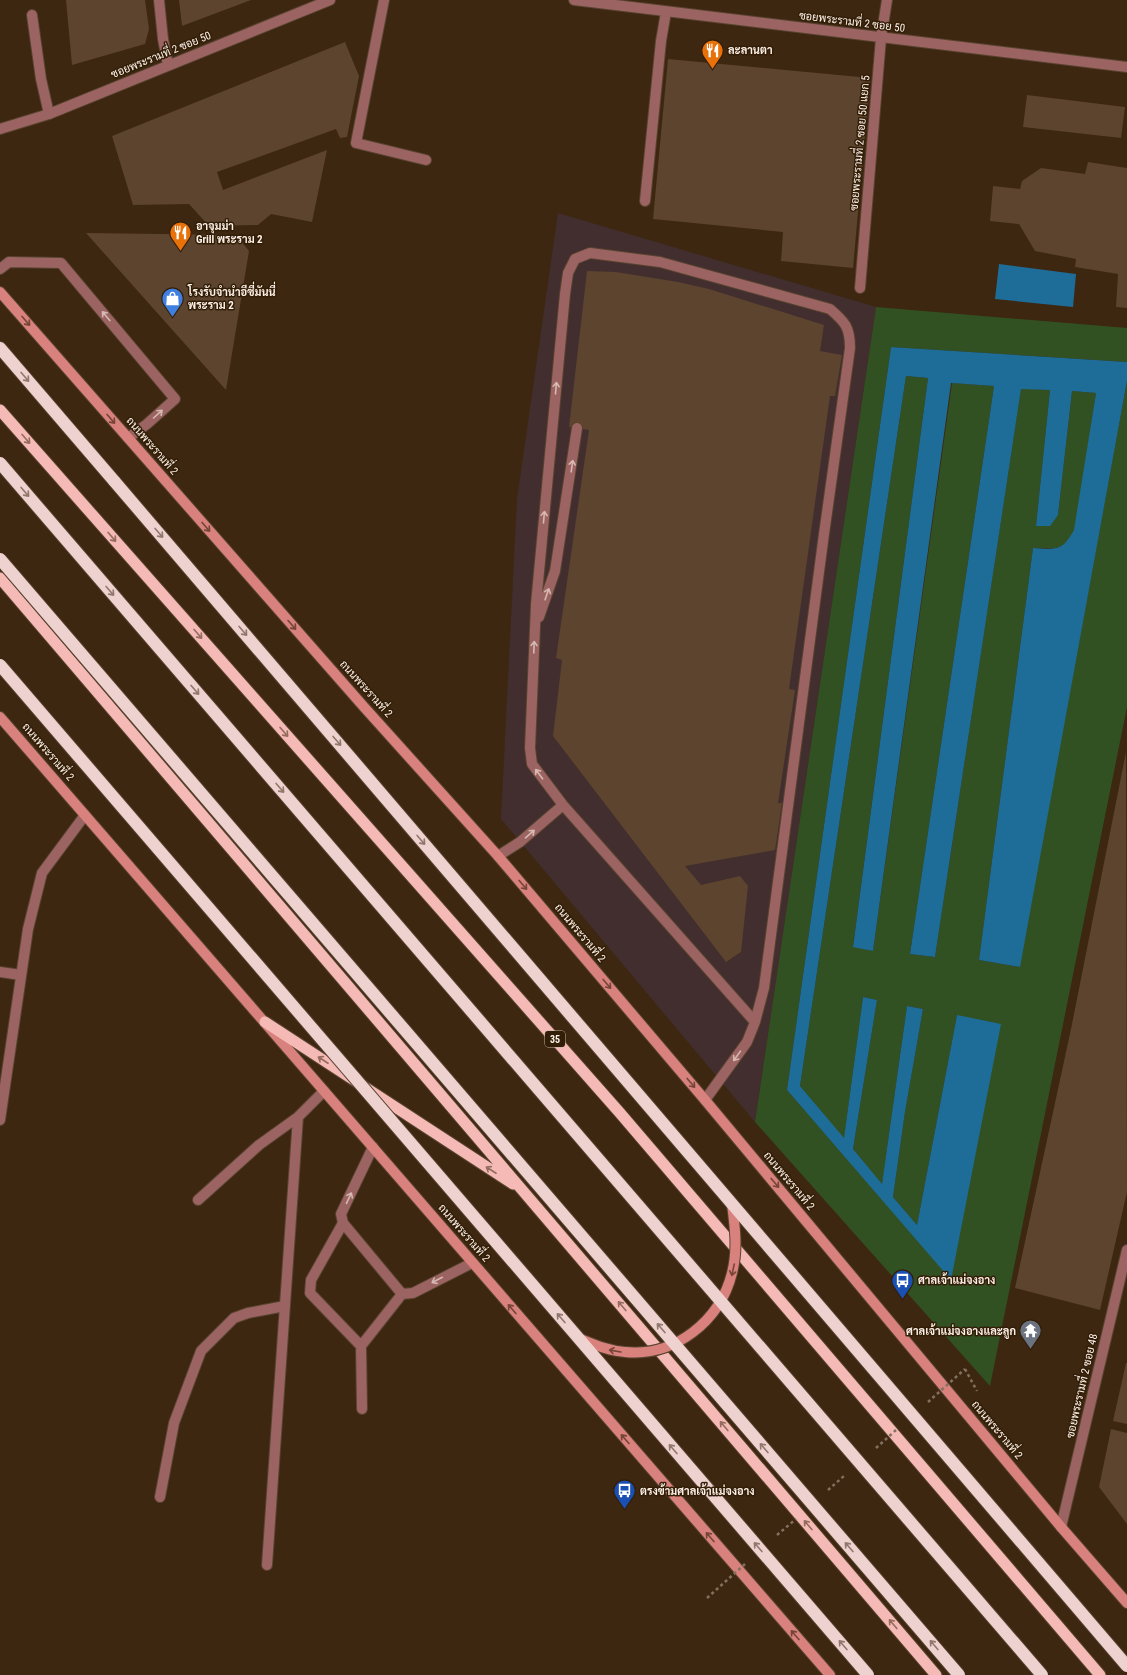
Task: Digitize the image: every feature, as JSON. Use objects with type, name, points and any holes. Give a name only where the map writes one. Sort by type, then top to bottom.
[{"type":"highway","points":[[0,348],[1127,1666]]},
{"type":"highway","name":"35","points":[[0,410],[615,1107],[1100,1675]]},
{"type":"highway","points":[[0,463],[1042,1675]]},
{"type":"highway","points":[[0,559],[959,1675]]},
{"type":"highway","points":[[0,578],[936,1675]]},
{"type":"highway","points":[[0,665],[868,1675]]},
{"type":"highway","points":[[265,1022],[523,1191]]},
{"type":"main road","name":"ถนนพระรามที่ 2","points":[[0,292],[370,713],[498,856],[705,1100],[1061,1527],[1127,1603]]},
{"type":"main road","name":"ถนนพระรามที่ 2","points":[[0,717],[830,1675]]},
{"type":"main road","points":[[578,1338],[609,1350],[640,1352],[669,1346],[687,1337],[700,1327],[720,1304],[733,1272],[736,1236],[732,1204]]},
{"type":"street","points":[[159,0],[163,39],[168,65]]},
{"type":"street","name":"ซอยพระรามที่ 2 ซอย 50","points":[[0,129],[49,114],[330,0]]},
{"type":"street","points":[[384,0],[356,143],[426,160]]},
{"type":"street","name":"ซอยพระรามที่ 2 ซอย 50","points":[[574,0],[1127,67]]},
{"type":"street","name":"ซอยพระรามที่ 2 ซอย 50 แยก 5","points":[[860,288],[881,38],[887,0]]},
{"type":"street","points":[[645,201],[661,42],[666,12]]},
{"type":"street","points":[[32,14],[41,79],[49,114]]},
{"type":"street","points":[[705,1100],[747,1042],[755,1022],[764,988],[850,348],[850,334],[842,320],[830,309],[660,262],[608,254],[590,253],[575,259],[568,273],[564,294],[534,630],[530,748],[532,764],[562,805],[755,1022]]},
{"type":"street","points":[[0,269],[8,262],[61,263],[175,398],[147,424],[128,438]]},
{"type":"street","points":[[534,630],[555,571],[577,428]]},
{"type":"street","points":[[498,856],[520,842],[562,805]]},
{"type":"street","points":[[0,1120],[28,929],[42,873],[85,814]]},
{"type":"street","points":[[0,972],[21,975]]},
{"type":"street","points":[[198,1200],[259,1145],[298,1117],[324,1091]]},
{"type":"street","points":[[268,1565],[298,1117]]},
{"type":"street","points":[[373,1147],[341,1214],[343,1223],[402,1294]]},
{"type":"street","points":[[343,1223],[311,1280],[310,1293],[361,1346]]},
{"type":"street","name":"ซอยพระรามที่ 2 ซอย 48","points":[[1061,1527],[1127,1250]]},
{"type":"street","points":[[362,1409],[361,1346],[402,1294],[413,1293],[472,1263]]},
{"type":"street","points":[[160,1497],[174,1423],[201,1351],[234,1318],[248,1313],[285,1306]]},
{"type":"path","points":[[924,1405],[966,1369],[978,1394]]},
{"type":"path","points":[[871,1452],[901,1426]]},
{"type":"path","points":[[824,1494],[848,1473]]},
{"type":"path","points":[[771,1540],[801,1514]]},
{"type":"path","points":[[707,1598],[748,1561]]},
{"type":"shaded area","points":[[558,213],[876,307],[755,1122],[501,819],[517,499]]},
{"type":"green space","points":[[876,307],[1127,328],[1127,362],[891,347],[787,1090],[951,1279],[957,1015],[917,1225],[893,1197],[905,1112],[923,1009],[907,1006],[882,1185],[853,1149],[877,1000],[863,997],[844,1139],[800,1086],[906,376],[928,378],[853,946],[873,951],[952,383],[994,386],[910,954],[935,957],[1021,388],[1050,390],[1036,526],[1058,515],[1072,391],[1096,393],[1075,530],[1066,543],[1062,546],[1057,548],[1033,548],[979,960],[1019,967],[1127,381],[1127,707],[990,1386],[755,1122]]},
{"type":"water","points":[[999,264],[1076,274],[1073,307],[995,299]]},
{"type":"water","points":[[891,347],[1127,362],[1127,381],[1020,967],[979,960],[1033,548],[1058,548],[1066,542],[1074,530],[1096,393],[1072,391],[1058,515],[1050,526],[1036,526],[1050,390],[1021,389],[935,957],[910,954],[994,386],[951,383],[873,951],[853,947],[928,378],[906,376],[800,1086],[844,1138],[863,997],[877,1000],[853,1149],[882,1184],[907,1006],[923,1009],[905,1112],[893,1197],[917,1225],[957,1015],[1001,1024],[951,1280],[787,1090]]},
{"type":"building","points":[[66,0],[145,0],[149,29],[145,44],[72,65]]},
{"type":"building","points":[[179,0],[251,0],[182,26]]},
{"type":"building","points":[[345,42],[359,76],[347,137],[340,138],[336,129],[217,172],[223,190],[327,150],[312,222],[271,214],[258,225],[209,226],[189,204],[133,205],[112,136]]},
{"type":"building","points":[[668,59],[870,78],[853,268],[781,261],[783,232],[653,219]]},
{"type":"building","points":[[1027,95],[1125,107],[1121,138],[1023,127]]},
{"type":"building","points":[[1088,162],[1127,168],[1127,308],[1116,307],[1118,274],[1075,267],[1076,259],[1035,251],[1019,224],[990,221],[993,186],[1020,189],[1022,181],[1041,168],[1085,174]]},
{"type":"building","points":[[86,233],[236,235],[249,251],[226,390]]},
{"type":"building","points":[[587,271],[616,272],[678,282],[709,289],[824,325],[820,351],[842,355],[835,396],[830,396],[789,689],[795,690],[778,803],[782,803],[775,850],[685,866],[701,885],[740,876],[748,886],[741,952],[726,962],[553,736],[562,660],[556,658],[589,430],[569,427]]},
{"type":"building","points":[[1126,752],[1127,1192],[1100,1310],[1015,1288],[1071,1029]]},
{"type":"building","points":[[1127,1363],[1127,1424],[1113,1421]]},
{"type":"building","points":[[1111,1429],[1127,1433],[1127,1524],[1099,1487]]},
{"type":"place","name":"ละลานตา","points":[[712,70]]},
{"type":"place","name":"อาจุมม่า Grill พระราม 2","points":[[180,252]]},
{"type":"place","name":"โรงรับจำนำอีซี่มันนี่ พระราม 2","points":[[172,318]]},
{"type":"place","name":"ศาลเจ้าแม่จงอาง","points":[[903,1300]]},
{"type":"place","name":"ศาลเจ้าแม่จงอางและลูก","points":[[1031,1350]]},
{"type":"place","name":"ตรงข้ามศาลเจ้าแม่จงอาง","points":[[624,1510]]}]
